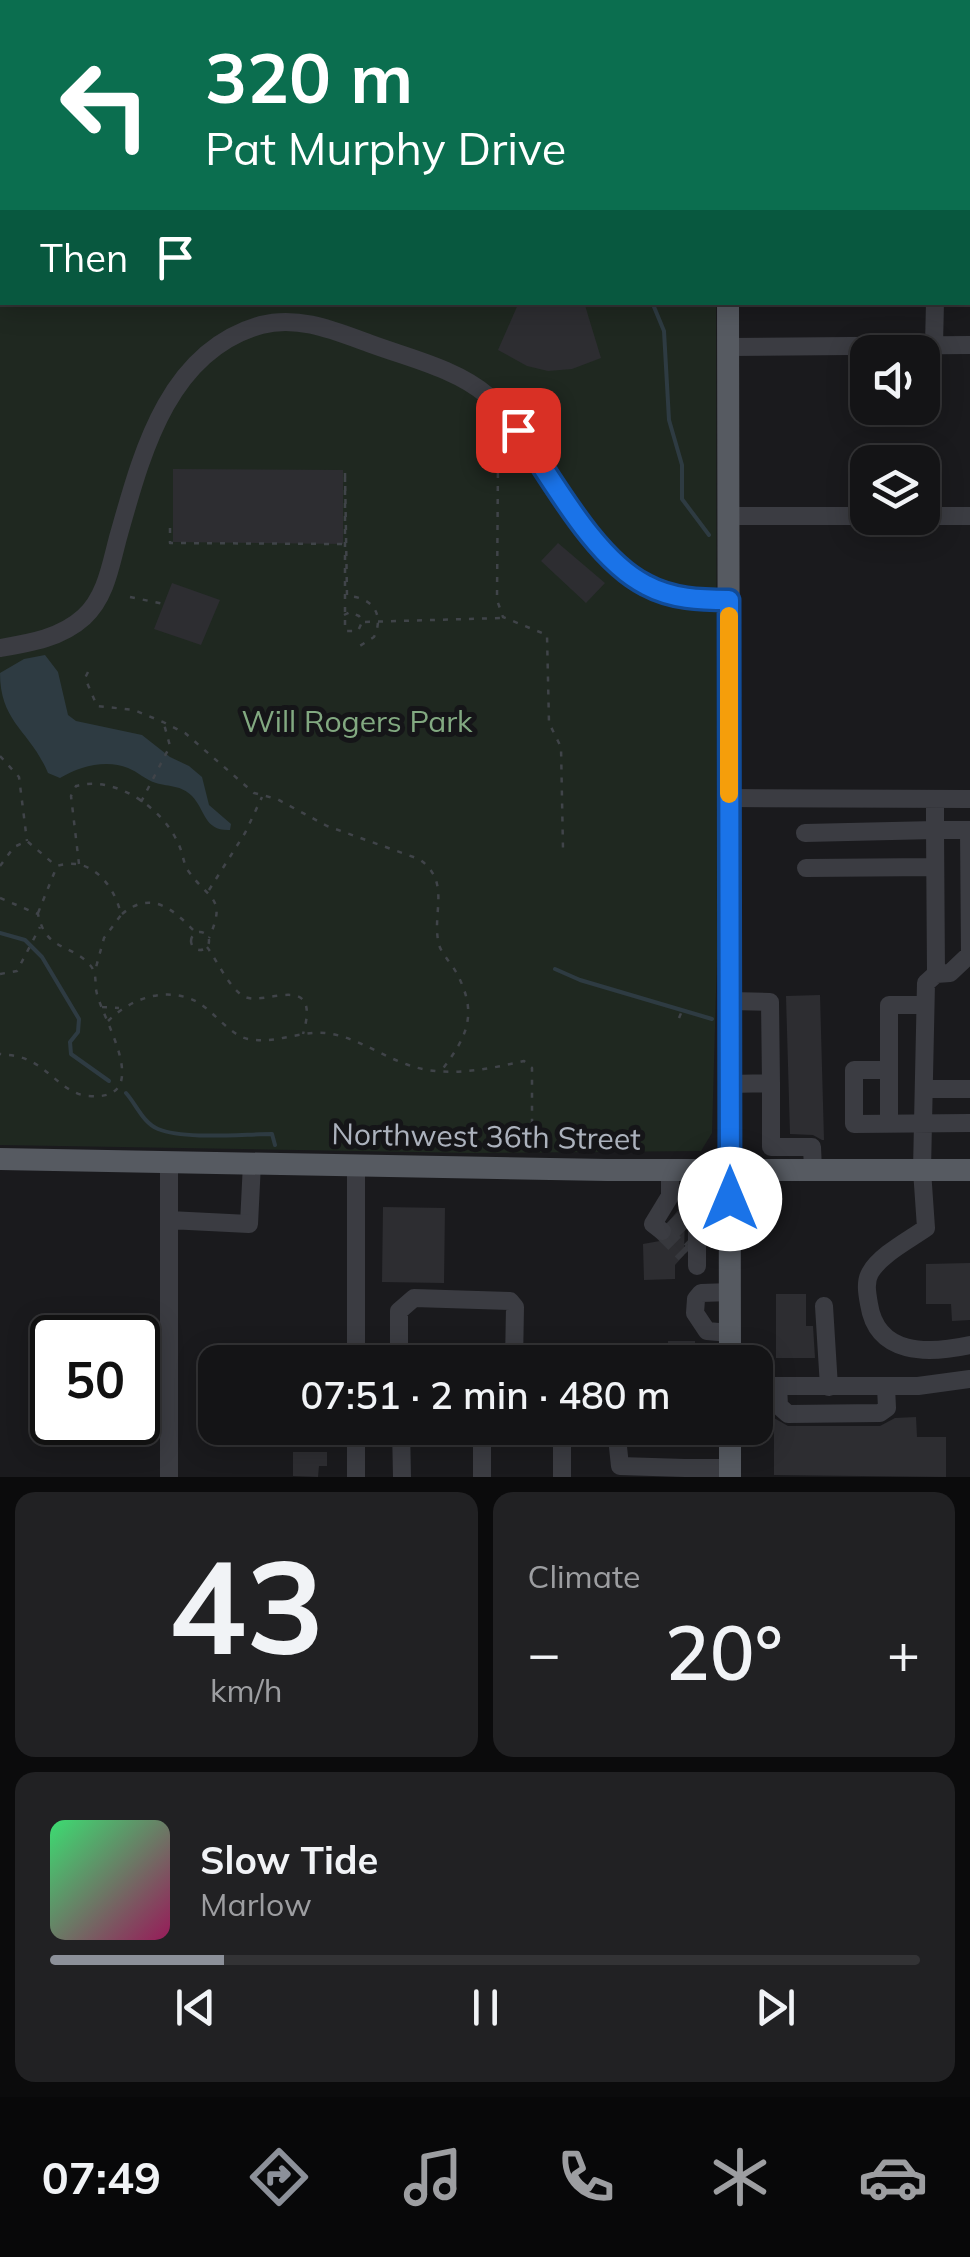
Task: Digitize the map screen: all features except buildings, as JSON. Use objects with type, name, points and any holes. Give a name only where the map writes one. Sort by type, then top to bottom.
[{"type":"main road","points":[[728,305],[730,1345]]},
{"type":"main road","name":"Northwest 36th Street","points":[[0,1159],[670,1170],[970,1170]]},
{"type":"main road","points":[[730,1445],[730,1473]]},
{"type":"street","points":[[934,335],[935,305]]},
{"type":"street","points":[[0,648],[45,639],[87,614],[108,577],[142,460],[178,385],[218,345],[247,330],[298,321],[333,330],[471,384],[506,414],[601,546],[624,570],[671,595],[729,600]]},
{"type":"street","points":[[728,346],[850,345]]},
{"type":"street","points":[[940,345],[970,345]]},
{"type":"street","points":[[729,516],[850,516]]},
{"type":"street","points":[[940,516],[970,516]]},
{"type":"street","points":[[729,798],[970,799]]},
{"type":"street","points":[[935,798],[936,974]]},
{"type":"street","points":[[805,833],[970,830],[970,954],[950,974],[936,974],[926,984],[922,1170],[926,1228],[872,1268],[867,1292],[871,1318],[879,1331],[901,1348],[946,1350],[970,1345]]},
{"type":"street","points":[[806,868],[935,867]]},
{"type":"street","points":[[730,1001],[770,1002],[772,1147],[812,1148],[813,1170]]},
{"type":"street","points":[[889,1124],[889,1005],[925,1005]]},
{"type":"street","points":[[889,1070],[854,1070],[854,1124],[970,1123]]},
{"type":"street","points":[[730,1084],[771,1082]]},
{"type":"street","points":[[924,1090],[970,1089]]},
{"type":"street","points":[[169,1162],[170,1477]]},
{"type":"street","points":[[169,1220],[249,1224],[252,1163]]},
{"type":"street","points":[[356,1164],[356,1345]]},
{"type":"street","points":[[670,1170],[666,1214],[730,1216]]},
{"type":"street","points":[[697,1216],[693,1252],[730,1268]]},
{"type":"street","points":[[730,1333],[708,1332],[696,1313],[696,1299],[701,1294],[731,1292]]},
{"type":"street","points":[[400,1345],[399,1311],[414,1298],[510,1301],[515,1307],[514,1345]]},
{"type":"street","points":[[824,1306],[830,1387]]},
{"type":"street","points":[[773,1386],[886,1387],[970,1379]]},
{"type":"street","points":[[778,1386],[779,1406],[788,1414],[880,1413],[887,1408],[886,1387]]},
{"type":"street","points":[[356,1445],[356,1477]]},
{"type":"street","points":[[401,1445],[402,1477]]},
{"type":"street","points":[[482,1445],[482,1477]]},
{"type":"street","points":[[562,1445],[562,1477]]},
{"type":"street","points":[[618,1445],[620,1466],[730,1473]]},
{"type":"path","points":[[498,460],[497,600],[502,618]]},
{"type":"path","points":[[356,648],[374,637],[379,622],[378,613],[366,600],[348,596],[345,472],[344,615],[348,633],[358,632],[362,622]]},
{"type":"path","points":[[170,528],[170,543],[344,544]]},
{"type":"path","points":[[130,597],[164,604]]},
{"type":"path","points":[[344,615],[356,613],[362,622]]},
{"type":"path","points":[[362,622],[502,618],[546,635],[549,723],[562,747],[563,849]]},
{"type":"path","points":[[88,672],[85,678],[97,706],[134,710],[163,722],[184,733],[254,793],[327,826],[398,850],[432,868],[438,887],[440,947],[466,991],[468,1018],[466,1037],[441,1072]]},
{"type":"path","points":[[140,802],[170,746],[163,722]]},
{"type":"path","points":[[0,756],[19,777],[21,818],[27,840],[57,866],[80,864],[110,884],[118,895],[122,915]]},
{"type":"path","points":[[80,864],[70,805],[76,786],[108,784],[140,802],[167,824],[190,875],[214,896],[218,916],[208,947],[241,995],[250,999],[278,992],[297,996],[308,1017],[303,1034]]},
{"type":"path","points":[[209,891],[263,795]]},
{"type":"path","points":[[0,866],[14,846],[27,840]]},
{"type":"path","points":[[57,866],[38,914],[41,926],[54,943],[84,960],[95,972]]},
{"type":"path","points":[[0,898],[38,914]]},
{"type":"path","points":[[0,1054],[32,1061],[77,1094],[106,1094],[119,1086],[122,1062],[96,993],[95,972],[104,938],[122,915],[137,904],[162,904],[196,933],[209,938]]},
{"type":"path","points":[[0,974],[17,971],[41,926]]},
{"type":"path","points":[[196,933],[190,940],[194,948],[208,947]]},
{"type":"path","points":[[102,1007],[120,1008],[162,995],[182,996],[198,1003],[244,1038],[270,1041],[314,1032],[344,1038],[404,1064],[441,1072],[472,1072],[524,1061],[532,1068],[533,1168]]},
{"type":"path","points":[[679,1018],[684,1006]]},
{"type":"path","points":[[108,1021],[120,1008]]},
{"type":"green space","name":"Will Rogers Park","points":[[0,305],[716,305],[717,957],[712,1133],[701,1151],[472,1153],[0,1145]]},
{"type":"shaded area","points":[[45,655],[58,672],[68,715],[76,721],[142,735],[189,766],[202,777],[209,805],[231,824],[230,830],[210,824],[197,802],[184,790],[152,782],[120,765],[93,765],[60,778],[48,773],[10,715],[0,673],[24,659]]},
{"type":"waterway","points":[[653,305],[664,331],[669,420],[682,465],[682,499],[709,535]]},
{"type":"waterway","points":[[0,933],[25,940],[42,957],[79,1019],[78,1032],[70,1042],[71,1054],[109,1081]]},
{"type":"waterway","points":[[555,969],[712,1019]]},
{"type":"waterway","points":[[126,1093],[144,1118],[158,1129],[198,1135],[272,1134],[275,1145]]},
{"type":"tunnel","points":[[671,1219],[692,1240]]},
{"type":"tunnel","points":[[662,1231],[685,1254]]},
{"type":"slow traffic","points":[[729,616],[729,794]]},
{"type":"route","points":[[518,430],[601,546],[624,570],[671,595],[729,600],[730,1199]]}]
